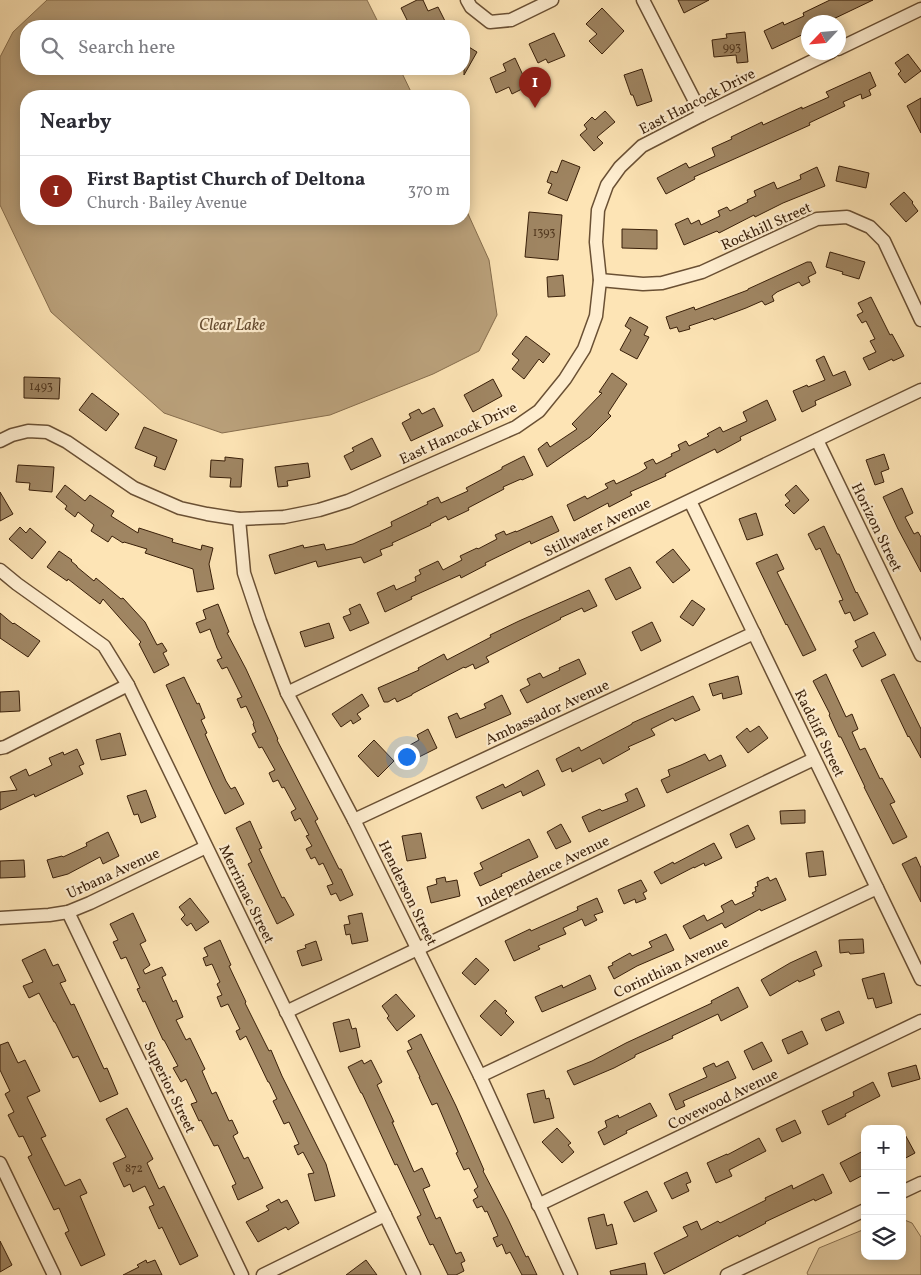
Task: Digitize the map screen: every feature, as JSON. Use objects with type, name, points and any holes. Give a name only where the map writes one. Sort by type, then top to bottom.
[{"type":"street","points":[[468,0],[471,7],[490,22],[511,20],[552,0]]},
{"type":"street","points":[[643,0],[702,115]]},
{"type":"street","points":[[846,45],[921,9]]},
{"type":"street","name":"East Hancock Drive","points":[[0,441],[12,435],[28,431],[47,432],[67,442],[134,488],[180,508],[239,519],[284,517],[319,510],[348,501],[516,427],[539,411],[565,379],[584,349],[596,316],[600,280],[596,242],[598,210],[607,186],[620,168],[642,146],[815,60]]},
{"type":"street","name":"Rockhill Street","points":[[600,280],[643,284],[662,283],[702,272],[817,219],[847,217],[870,227],[884,241],[921,320]]},
{"type":"street","name":"Stillwater Avenue","points":[[287,693],[921,390]]},
{"type":"street","name":"Horizon Street","points":[[817,440],[921,655]]},
{"type":"street","name":"Radcliff Street","points":[[690,501],[921,980]]},
{"type":"street","name":"Henderson Street","points":[[239,519],[244,574],[287,693],[354,820],[480,1076],[571,1275]]},
{"type":"street","name":"Merrimac Street","points":[[0,570],[104,646],[128,685],[414,1275]]},
{"type":"street","name":"Ambassador Avenue","points":[[354,820],[754,633]]},
{"type":"street","points":[[0,748],[128,685]]},
{"type":"street","name":"Independence Avenue","points":[[286,1012],[814,758]]},
{"type":"street","name":"Urbana Avenue","points":[[0,918],[49,916],[68,912],[206,847]]},
{"type":"street","name":"Corinthian Avenue","points":[[480,1076],[877,888]]},
{"type":"street","name":"Superior Street","points":[[68,912],[242,1275]]},
{"type":"street","name":"Covewood Avenue","points":[[538,1205],[921,1021]]},
{"type":"street","points":[[0,1163],[54,1275]]},
{"type":"street","points":[[906,1190],[921,1183]]},
{"type":"street","points":[[727,1275],[861,1212]]},
{"type":"street","points":[[263,1275],[385,1215]]},
{"type":"shaded area","points":[[906,1221],[912,1223],[921,1237],[921,1275],[808,1275],[807,1273],[819,1248],[861,1231],[861,1260],[906,1260]]},
{"type":"water","name":"Clear Lake","points":[[47,0],[367,0],[377,20],[26,20]]},
{"type":"water","name":"Clear Lake","points":[[20,25],[20,75],[403,75],[410,90],[20,90],[20,225],[470,225],[470,218],[489,260],[497,315],[479,351],[433,374],[330,415],[222,433],[164,413],[51,312],[0,205],[0,57],[13,32]]},
{"type":"building","points":[[417,0],[423,0],[428,11],[438,7],[444,20],[407,20],[401,8]]},
{"type":"building","points":[[678,0],[709,0],[684,13]]},
{"type":"building","points":[[830,0],[873,0],[842,15],[804,15],[803,13]]},
{"type":"building","points":[[602,8],[624,31],[602,54],[589,41],[597,34],[586,24]]},
{"type":"building","points":[[801,17],[801,35],[772,49],[764,31],[783,22],[784,25]]},
{"type":"building","points":[[745,32],[748,62],[737,63],[736,55],[714,57],[712,40],[727,38],[726,34]]},
{"type":"building","points":[[554,33],[565,56],[548,63],[546,59],[538,63],[529,44]]},
{"type":"building","points":[[470,48],[477,52],[470,64]]},
{"type":"building","points":[[908,54],[921,71],[905,83],[898,74],[901,71],[895,63]]},
{"type":"building","points":[[515,58],[528,86],[512,94],[509,87],[496,93],[490,78],[506,71],[503,64]]},
{"type":"building","points":[[642,69],[652,101],[637,106],[624,75]]},
{"type":"building","points":[[870,72],[876,86],[869,90],[871,95],[862,99],[861,94],[843,102],[845,106],[809,123],[810,125],[694,177],[695,179],[666,194],[657,178],[686,163],[689,168],[715,156],[712,148],[732,139],[731,137],[762,122],[763,125],[829,97],[826,92]]},
{"type":"building","points":[[921,98],[921,133],[907,106]]},
{"type":"building","points":[[605,111],[615,122],[597,137],[603,143],[594,151],[580,135],[587,129],[584,125],[592,117],[595,120]]},
{"type":"building","points":[[562,160],[580,167],[567,201],[548,193],[552,184],[547,182],[551,171],[557,173]]},
{"type":"building","points":[[839,166],[869,173],[866,188],[836,181]]},
{"type":"building","points":[[817,167],[825,186],[755,217],[754,215],[719,233],[717,231],[684,245],[675,224],[688,218],[691,224],[699,220],[701,225],[720,216],[718,211],[727,207],[730,211],[748,202],[747,200],[756,196],[754,191],[774,182],[777,189],[801,179],[800,175]]},
{"type":"building","points":[[904,192],[918,211],[906,222],[890,204]]},
{"type":"building","points":[[529,212],[562,215],[558,260],[525,257]]},
{"type":"building","points":[[622,229],[657,230],[657,249],[622,248]]},
{"type":"building","points":[[830,252],[865,262],[859,279],[826,267]]},
{"type":"building","points":[[807,262],[811,262],[816,273],[808,277],[810,282],[802,286],[799,282],[777,292],[772,296],[774,301],[765,305],[762,301],[714,320],[713,318],[689,326],[690,329],[679,332],[677,327],[670,329],[666,317],[694,307],[695,310],[748,290]]},
{"type":"building","points":[[563,275],[565,296],[548,297],[547,277]]},
{"type":"building","points":[[871,297],[890,335],[892,334],[904,356],[893,361],[892,359],[869,370],[863,358],[876,352],[870,341],[875,339],[866,321],[862,323],[857,315],[863,312],[858,303]]},
{"type":"building","points":[[630,317],[648,327],[644,335],[649,337],[637,359],[620,350],[631,330],[625,326]]},
{"type":"building","points":[[526,336],[550,354],[543,363],[539,359],[524,379],[512,369],[519,360],[512,354]]},
{"type":"building","points":[[824,356],[833,376],[845,371],[851,385],[815,401],[816,405],[802,412],[793,391],[825,380],[816,360]]},
{"type":"building","points":[[612,373],[627,384],[608,413],[611,416],[590,437],[547,467],[538,449],[547,442],[550,447],[577,429],[572,424],[602,393],[599,392]]},
{"type":"building","points":[[24,377],[60,378],[59,399],[24,398]]},
{"type":"building","points":[[493,379],[502,396],[473,412],[464,395]]},
{"type":"building","points":[[92,393],[119,414],[106,431],[79,410]]},
{"type":"building","points":[[767,400],[776,420],[740,437],[741,440],[717,453],[715,449],[665,474],[666,476],[630,492],[632,495],[609,507],[608,503],[574,521],[567,505],[585,496],[587,499],[608,488],[605,484],[614,480],[616,484],[639,473],[647,468],[644,463],[653,459],[656,464],[672,456],[671,454],[680,450],[678,445],[686,441],[689,446],[709,436],[707,434],[720,427],[723,432],[747,421],[743,412]]},
{"type":"building","points":[[434,408],[443,426],[411,441],[402,423],[411,418],[409,414],[419,409],[422,414]]},
{"type":"building","points":[[144,427],[177,440],[165,470],[154,466],[157,457],[135,448]]},
{"type":"building","points":[[372,438],[381,456],[351,470],[344,456],[354,451],[352,448]]},
{"type":"building","points":[[884,454],[889,469],[881,472],[884,482],[875,485],[866,460]]},
{"type":"building","points":[[524,456],[533,475],[503,487],[504,489],[468,508],[469,510],[448,520],[446,516],[392,543],[393,545],[380,550],[382,555],[364,563],[361,557],[318,567],[316,561],[275,574],[269,555],[303,545],[304,548],[324,544],[326,550],[353,544],[392,526],[391,522],[428,504],[427,502],[438,497],[441,503],[468,491],[466,488]]},
{"type":"building","points":[[225,457],[243,459],[241,487],[230,487],[231,478],[210,477],[211,460],[225,461]]},
{"type":"building","points":[[308,463],[310,477],[287,481],[288,486],[278,487],[275,467]]},
{"type":"building","points":[[18,465],[54,467],[52,492],[29,490],[30,483],[16,482]]},
{"type":"building","points":[[65,485],[85,501],[90,495],[114,511],[111,516],[138,533],[139,528],[173,539],[172,542],[201,550],[202,545],[213,548],[209,564],[214,589],[197,592],[193,569],[145,553],[147,549],[123,543],[112,536],[108,542],[91,531],[94,525],[78,512],[75,517],[65,509],[67,506],[56,497]]},
{"type":"building","points":[[796,485],[809,500],[794,514],[785,505],[790,501],[785,495]]},
{"type":"building","points":[[902,488],[913,513],[905,517],[914,534],[918,532],[921,537],[921,572],[883,497]]},
{"type":"building","points":[[0,492],[13,514],[0,521]]},
{"type":"building","points":[[756,513],[763,535],[747,540],[739,519]]},
{"type":"building","points":[[552,516],[559,531],[531,544],[530,541],[485,563],[486,565],[461,578],[460,575],[411,597],[412,599],[385,612],[377,593],[394,585],[396,590],[416,581],[415,577],[421,574],[419,570],[438,561],[443,570],[462,560],[460,556],[497,539],[495,535],[504,531],[506,535],[516,532]]},
{"type":"building","points":[[824,526],[868,614],[854,621],[850,612],[845,614],[839,601],[843,600],[820,548],[816,550],[808,534]]},
{"type":"building","points":[[20,527],[26,533],[30,528],[46,542],[32,559],[9,539]]},
{"type":"building","points":[[673,549],[690,570],[673,583],[656,562]]},
{"type":"building","points":[[59,551],[72,560],[77,567],[94,581],[96,578],[121,599],[123,598],[145,622],[157,645],[162,643],[167,651],[163,653],[169,665],[154,673],[139,644],[141,642],[103,599],[100,604],[68,579],[67,581],[47,567]]},
{"type":"building","points":[[777,554],[784,569],[777,572],[816,650],[803,656],[756,563]]},
{"type":"building","points":[[630,567],[641,588],[616,600],[605,579]]},
{"type":"building","points":[[589,590],[597,606],[584,612],[582,608],[560,618],[486,657],[489,662],[475,669],[473,664],[464,667],[397,702],[395,698],[384,702],[378,688],[419,670],[418,668],[444,654],[447,660],[491,637],[490,635]]},
{"type":"building","points":[[692,600],[705,609],[693,626],[680,617]]},
{"type":"building","points":[[218,604],[229,632],[227,633],[246,669],[277,740],[318,819],[315,821],[353,895],[340,901],[336,893],[331,895],[327,886],[333,884],[323,863],[319,865],[315,857],[311,859],[306,849],[312,846],[306,836],[309,835],[300,818],[295,821],[291,812],[296,809],[284,787],[282,788],[278,780],[273,782],[269,773],[275,770],[262,747],[259,748],[252,734],[256,732],[254,723],[246,706],[241,708],[237,699],[242,697],[227,667],[222,669],[217,660],[222,658],[210,629],[200,633],[196,623],[206,619],[203,610]]},
{"type":"building","points":[[360,604],[369,623],[350,631],[343,617],[351,614],[349,609]]},
{"type":"building","points":[[0,613],[13,624],[40,641],[28,657],[0,638]]},
{"type":"building","points":[[652,622],[661,641],[641,651],[632,632]]},
{"type":"building","points":[[329,623],[334,638],[305,647],[300,632]]},
{"type":"building","points":[[874,632],[886,655],[862,667],[853,650],[858,647],[855,641]]},
{"type":"building","points":[[579,659],[586,674],[527,703],[520,690],[530,685],[527,679],[540,673],[543,678]]},
{"type":"building","points":[[826,674],[846,717],[852,714],[858,729],[852,732],[860,750],[865,748],[880,779],[882,778],[895,802],[890,804],[907,837],[893,844],[813,681]]},
{"type":"building","points":[[894,674],[921,729],[921,758],[908,737],[881,680]]},
{"type":"building","points":[[738,676],[742,694],[723,699],[722,693],[713,696],[709,684]]},
{"type":"building","points":[[184,677],[197,704],[199,703],[205,718],[201,720],[207,733],[205,734],[226,781],[231,789],[235,787],[244,804],[225,814],[166,685]]},
{"type":"building","points":[[19,691],[20,711],[0,712],[0,692]]},
{"type":"building","points":[[362,694],[369,706],[357,714],[361,719],[353,724],[351,720],[341,727],[332,714]]},
{"type":"building","points":[[502,695],[511,714],[456,738],[448,717],[457,713],[460,719],[486,708],[484,704]]},
{"type":"building","points":[[693,696],[700,710],[675,721],[673,718],[651,729],[655,735],[628,747],[630,749],[603,764],[600,758],[572,772],[571,768],[562,772],[556,759],[579,747],[581,751],[632,723]]},
{"type":"building","points":[[759,726],[768,738],[748,753],[736,737],[747,728],[750,732]]},
{"type":"building","points":[[428,729],[437,748],[417,758],[410,745],[419,740],[417,735]]},
{"type":"building","points":[[120,733],[126,755],[101,760],[96,740]]},
{"type":"building","points":[[374,740],[394,761],[378,777],[358,756]]},
{"type":"building","points":[[77,749],[84,764],[79,766],[83,774],[35,797],[34,794],[0,810],[0,792],[17,790],[10,777],[26,769],[29,776],[52,765],[49,758],[63,752],[64,755]]},
{"type":"building","points":[[705,754],[709,761],[721,755],[726,766],[667,793],[661,780],[670,776],[668,770]]},
{"type":"building","points":[[538,770],[545,785],[523,796],[521,791],[482,809],[476,797],[503,784],[505,788]]},
{"type":"building","points":[[637,788],[645,806],[589,832],[582,817],[600,809],[602,811],[628,801],[625,794]]},
{"type":"building","points":[[146,790],[156,817],[141,823],[138,814],[134,815],[127,796]]},
{"type":"building","points":[[805,810],[805,823],[781,824],[780,811]]},
{"type":"building","points":[[250,821],[262,848],[259,849],[282,898],[284,897],[294,915],[277,924],[248,864],[252,862],[236,828]]},
{"type":"building","points":[[561,824],[571,842],[556,849],[547,832]]},
{"type":"building","points":[[748,825],[755,839],[736,848],[730,834]]},
{"type":"building","points":[[108,832],[119,856],[103,864],[100,857],[68,874],[53,878],[47,860],[63,857],[87,846],[86,843]]},
{"type":"building","points":[[421,833],[426,858],[407,861],[402,836]]},
{"type":"building","points":[[529,839],[538,857],[480,886],[474,873],[483,869],[480,863]]},
{"type":"building","points":[[714,843],[722,858],[705,866],[704,863],[694,867],[661,884],[654,872],[673,862],[674,864]]},
{"type":"building","points":[[823,851],[826,875],[809,877],[806,853]]},
{"type":"building","points":[[916,857],[921,868],[921,902],[902,864]]},
{"type":"building","points":[[24,860],[25,877],[0,878],[0,861]]},
{"type":"building","points":[[445,877],[446,882],[457,880],[460,896],[431,903],[427,887],[437,884],[436,879]]},
{"type":"building","points":[[768,877],[770,881],[776,878],[786,900],[761,911],[760,909],[725,928],[722,923],[690,939],[683,926],[704,915],[707,921],[724,912],[721,906],[732,900],[735,905],[754,896],[752,893],[756,891],[757,882]]},
{"type":"building","points":[[641,880],[647,891],[643,893],[646,899],[636,903],[635,899],[624,904],[618,890]]},
{"type":"building","points":[[190,898],[209,922],[196,931],[191,923],[187,926],[181,919],[185,915],[179,907]]},
{"type":"building","points":[[597,898],[603,912],[594,915],[597,920],[585,926],[582,919],[563,928],[566,934],[538,946],[540,949],[514,961],[505,941],[578,910],[577,907]]},
{"type":"building","points":[[133,913],[146,941],[140,944],[150,965],[143,970],[145,974],[162,967],[166,975],[162,977],[173,1002],[176,1000],[183,1017],[176,1020],[186,1040],[190,1038],[205,1069],[202,1071],[212,1094],[216,1092],[229,1121],[232,1120],[238,1133],[233,1136],[244,1159],[248,1157],[263,1188],[238,1200],[232,1186],[236,1184],[218,1145],[214,1146],[201,1120],[199,1121],[191,1104],[197,1102],[186,1079],[181,1082],[173,1068],[178,1066],[163,1040],[145,1001],[143,1002],[137,989],[140,988],[126,957],[121,959],[113,942],[118,940],[110,924]]},
{"type":"building","points":[[362,913],[368,941],[352,944],[350,934],[346,935],[344,925],[350,924],[348,916]]},
{"type":"building","points":[[666,934],[674,950],[637,966],[614,979],[608,967],[613,965],[612,963],[630,953],[632,956],[652,947],[649,942]]},
{"type":"building","points":[[863,939],[864,953],[840,953],[839,940]]},
{"type":"building","points":[[220,940],[245,1003],[269,1051],[271,1050],[326,1164],[335,1196],[315,1201],[308,1174],[314,1173],[303,1152],[298,1155],[294,1146],[299,1144],[289,1122],[284,1124],[273,1101],[277,1099],[246,1036],[240,1040],[236,1031],[240,1029],[228,1004],[221,1007],[217,997],[222,995],[217,984],[220,982],[212,964],[206,966],[203,958],[208,956],[204,948]]},
{"type":"building","points":[[316,941],[322,960],[302,966],[297,951],[306,948],[305,945]]},
{"type":"building","points":[[45,949],[53,966],[58,964],[66,981],[60,983],[71,1005],[74,1004],[104,1069],[107,1068],[118,1094],[100,1102],[78,1056],[73,1058],[39,993],[29,998],[23,986],[33,982],[22,960]]},
{"type":"building","points":[[816,951],[822,966],[813,970],[815,975],[799,982],[798,980],[770,996],[761,980],[790,963]]},
{"type":"building","points":[[476,958],[489,970],[475,985],[462,973]]},
{"type":"building","points":[[884,973],[892,1003],[876,1008],[873,998],[868,999],[862,979]]},
{"type":"building","points":[[590,975],[596,989],[542,1012],[535,997],[562,985],[563,988]]},
{"type":"building","points":[[738,987],[748,1007],[721,1021],[718,1014],[672,1036],[673,1038],[635,1055],[635,1057],[614,1068],[574,1085],[567,1071],[592,1061],[712,1003],[711,1001]]},
{"type":"building","points":[[396,994],[415,1016],[397,1031],[387,1018],[389,1016],[382,1006]]},
{"type":"building","points":[[495,1000],[507,1011],[505,1013],[514,1022],[501,1036],[480,1016]]},
{"type":"building","points":[[839,1011],[844,1023],[826,1031],[821,1019]]},
{"type":"building","points":[[349,1019],[352,1029],[356,1028],[360,1047],[340,1052],[333,1023]]},
{"type":"building","points":[[802,1031],[808,1044],[788,1054],[782,1040]]},
{"type":"building","points":[[421,1034],[456,1106],[483,1171],[537,1275],[522,1275],[510,1252],[506,1254],[502,1244],[497,1247],[493,1238],[498,1236],[487,1211],[485,1212],[482,1206],[477,1208],[473,1200],[478,1197],[474,1190],[478,1187],[469,1168],[464,1170],[437,1103],[432,1105],[407,1051],[412,1049],[408,1041]]},
{"type":"building","points":[[8,1042],[18,1063],[25,1060],[40,1091],[27,1097],[46,1136],[41,1138],[65,1186],[80,1179],[87,1193],[80,1196],[105,1255],[81,1266],[65,1233],[69,1231],[59,1208],[54,1210],[28,1157],[32,1155],[23,1136],[19,1137],[8,1115],[14,1112],[5,1094],[10,1091],[0,1070],[0,1045]]},
{"type":"building","points":[[762,1042],[772,1061],[753,1070],[744,1051]]},
{"type":"building","points":[[362,1060],[364,1064],[371,1060],[382,1082],[377,1085],[414,1172],[422,1168],[430,1186],[423,1189],[436,1219],[440,1217],[456,1254],[461,1252],[465,1261],[461,1263],[464,1271],[456,1275],[448,1275],[433,1244],[430,1245],[417,1217],[421,1215],[348,1067]]},
{"type":"building","points":[[728,1061],[736,1078],[683,1101],[685,1106],[676,1110],[669,1094],[707,1077],[703,1068],[714,1063],[716,1067]]},
{"type":"building","points":[[916,1065],[920,1079],[892,1087],[888,1073]]},
{"type":"building","points":[[873,1082],[880,1096],[828,1125],[822,1111],[854,1096],[853,1092]]},
{"type":"building","points":[[544,1090],[546,1099],[549,1098],[554,1118],[534,1123],[527,1094]]},
{"type":"building","points":[[650,1103],[657,1116],[626,1131],[627,1133],[604,1145],[598,1132],[607,1127],[605,1121],[618,1115],[619,1118]]},
{"type":"building","points":[[127,1108],[153,1159],[147,1163],[159,1189],[164,1186],[198,1256],[180,1265],[162,1227],[159,1229],[149,1207],[154,1205],[145,1186],[133,1192],[130,1184],[124,1187],[113,1163],[126,1157],[106,1119]]},
{"type":"building","points":[[795,1120],[801,1133],[782,1142],[776,1129]]},
{"type":"building","points":[[557,1128],[571,1143],[568,1145],[574,1152],[562,1163],[542,1142]]},
{"type":"building","points":[[906,1136],[915,1153],[906,1158]]},
{"type":"building","points":[[759,1138],[766,1151],[729,1170],[732,1176],[716,1183],[707,1163]]},
{"type":"building","points":[[861,1152],[861,1176],[850,1182],[840,1163]]},
{"type":"building","points":[[687,1172],[691,1182],[686,1184],[689,1191],[672,1199],[664,1183]]},
{"type":"building","points":[[823,1174],[832,1193],[815,1201],[814,1199],[765,1222],[739,1237],[738,1235],[664,1274],[654,1253],[688,1236],[683,1227],[697,1221],[701,1230],[718,1221],[720,1223],[792,1185],[793,1189]]},
{"type":"building","points":[[647,1191],[657,1211],[634,1222],[624,1202]]},
{"type":"building","points":[[279,1199],[281,1203],[287,1200],[299,1223],[288,1230],[286,1227],[258,1242],[246,1222],[269,1210],[266,1206]]},
{"type":"building","points":[[604,1214],[607,1226],[612,1224],[617,1244],[596,1249],[588,1218]]},
{"type":"building","points":[[0,1241],[12,1265],[0,1272]]},
{"type":"building","points":[[146,1260],[147,1263],[155,1260],[162,1275],[123,1275],[139,1267],[137,1265]]},
{"type":"building","points":[[366,1260],[377,1275],[346,1275]]},
{"type":"building","points":[[645,1263],[647,1275],[611,1275],[610,1271]]},
{"type":"place","name":"First Baptist Church of Deltona","points":[[535,108]]}]
